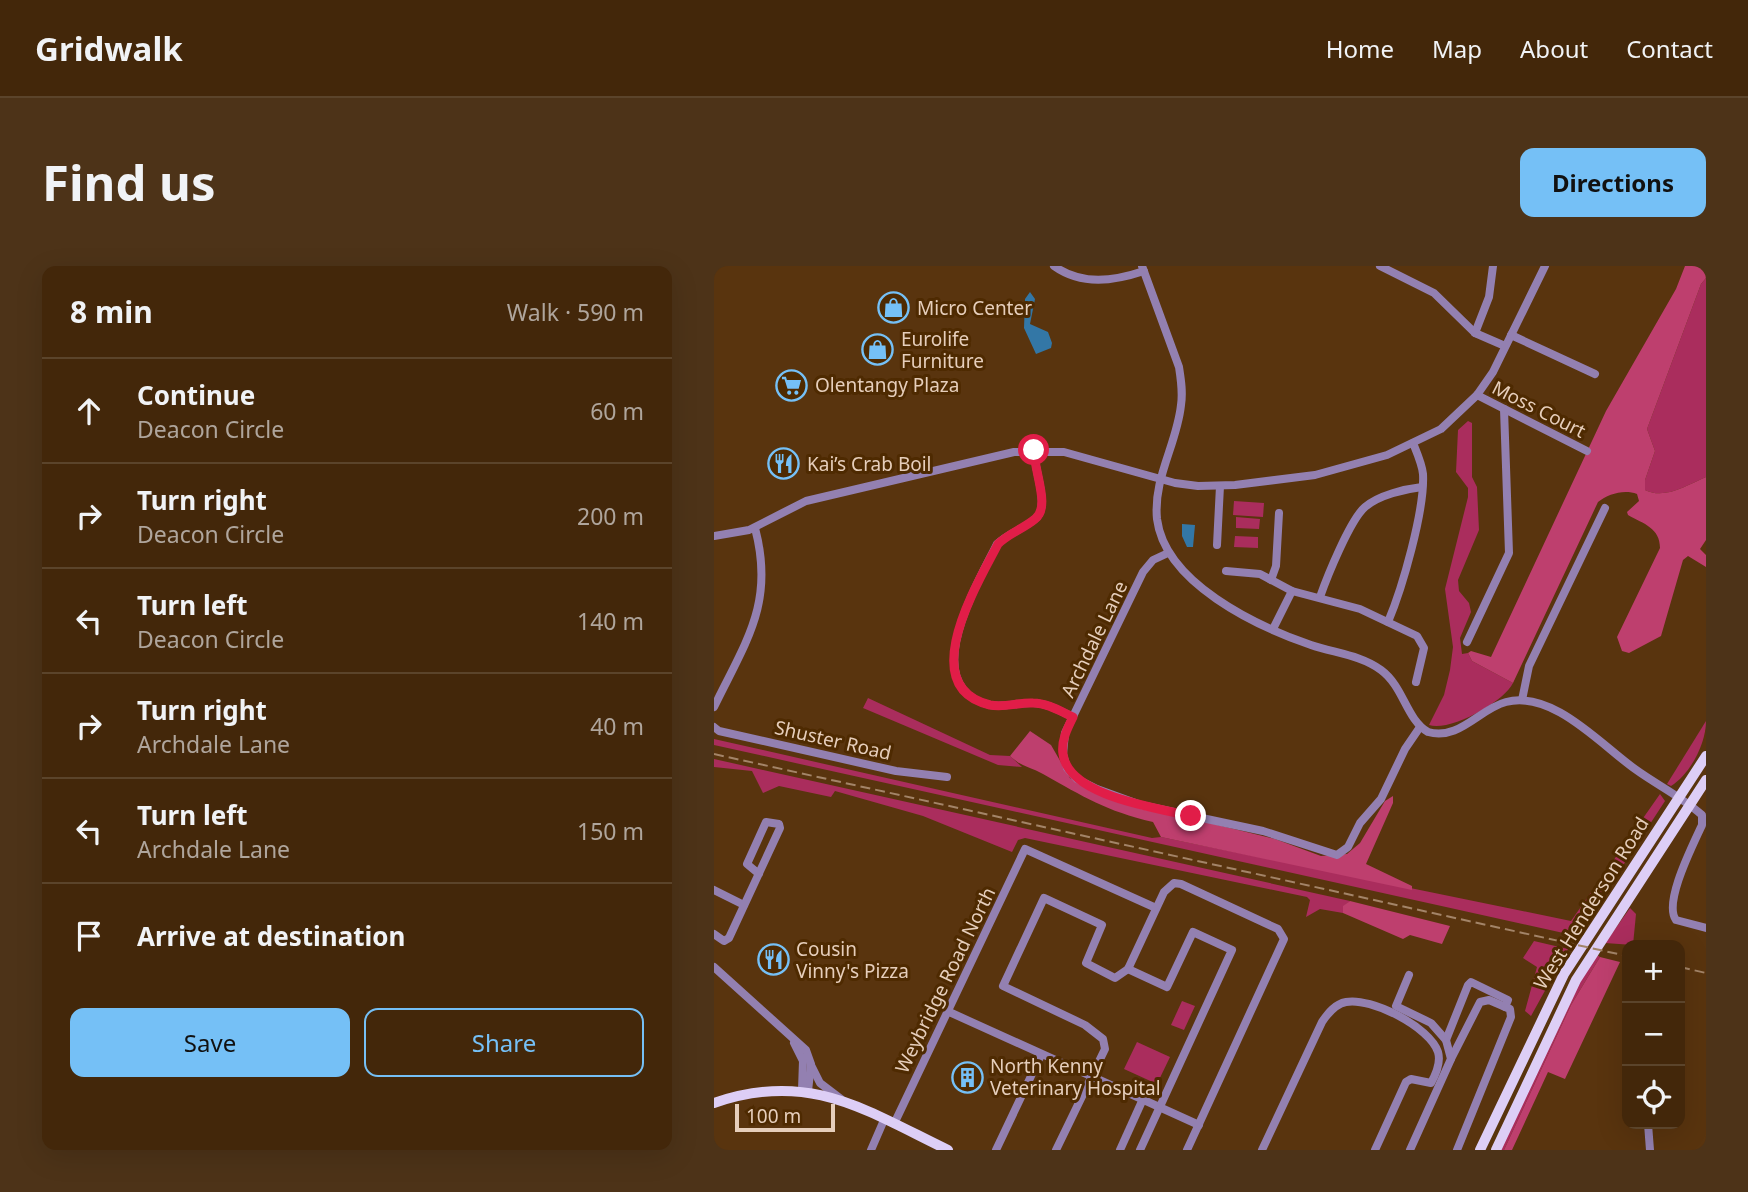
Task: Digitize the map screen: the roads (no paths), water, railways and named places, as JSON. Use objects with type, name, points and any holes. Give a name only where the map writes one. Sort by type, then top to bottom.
[{"type":"main road","name":"West Henderson Road","points":[[1480,1150],[1564,974],[1706,756]]},
{"type":"main road","name":"West Henderson Road","points":[[1496,1150],[1571,990],[1706,780]]},
{"type":"main road","points":[[714,1103],[762,1091],[805,1091],[846,1102],[948,1150]]},
{"type":"street","points":[[1054,266],[1079,278],[1094,281],[1122,278],[1143,268],[1179,368],[1182,394],[1178,418],[1160,479],[1157,515],[1168,553],[1200,586],[1273,629],[1311,645],[1360,659],[1380,669],[1400,690],[1420,727],[1434,734],[1448,733],[1499,705],[1522,700],[1572,719],[1620,759],[1678,798],[1703,819],[1675,891],[1672,916],[1680,923],[1706,928]]},
{"type":"street","points":[[1380,266],[1434,293],[1475,332],[1505,346]]},
{"type":"street","points":[[1475,332],[1489,297],[1493,266]]},
{"type":"street","points":[[714,536],[755,528],[806,501],[974,460],[1034,450],[1064,452],[1186,485],[1220,486],[1315,475],[1387,454],[1441,429],[1477,395],[1545,266]]},
{"type":"street","points":[[1511,335],[1595,374]]},
{"type":"street","name":"Moss Court","points":[[1477,395],[1587,451]]},
{"type":"street","points":[[1467,642],[1509,553],[1504,409]]},
{"type":"street","points":[[1388,622],[1416,524],[1423,487],[1421,465],[1413,443]]},
{"type":"street","points":[[1034,450],[1035,473],[1044,501],[1043,509],[1032,522],[1010,532],[998,544],[954,639],[953,659],[961,685],[976,699],[997,706],[1043,704],[1073,717]]},
{"type":"street","points":[[1217,545],[1220,486]]},
{"type":"street","points":[[1320,597],[1333,563],[1365,507],[1406,489],[1423,487]]},
{"type":"street","points":[[1522,700],[1529,666],[1605,508]]},
{"type":"street","points":[[1271,580],[1276,566],[1279,513]]},
{"type":"street","points":[[714,706],[753,622],[762,595],[762,556],[755,528]]},
{"type":"street","name":"Archdale Lane","points":[[1168,553],[1153,560],[1143,572],[1063,741],[1067,768],[1083,783],[1131,802],[1263,831],[1332,855],[1344,851],[1360,823],[1381,799],[1405,748],[1420,727]]},
{"type":"street","points":[[1226,571],[1255,573],[1292,591],[1320,597],[1388,622],[1417,636],[1423,643],[1416,682]]},
{"type":"street","points":[[1273,629],[1292,591]]},
{"type":"street","name":"Shuster Road","points":[[714,727],[719,731],[896,771],[947,777]]},
{"type":"street","points":[[714,934],[724,941],[729,938],[759,874],[780,828],[771,821],[766,822],[747,864],[759,874]]},
{"type":"street","name":"Weybridge Road North","points":[[871,1150],[889,1122],[947,1011],[1025,849],[1156,908]]},
{"type":"street","points":[[1056,1150],[1105,1049],[1103,1039],[1096,1032],[1003,986],[1044,898],[1102,925],[1087,957],[1089,966],[1115,978],[1128,969],[1168,886],[1181,884],[1278,929],[1283,934],[1282,944],[1187,1150]]},
{"type":"street","points":[[714,890],[744,905]]},
{"type":"street","points":[[1128,969],[1167,987],[1193,932],[1232,950],[1140,1150]]},
{"type":"street","points":[[714,967],[806,1050],[820,1083],[846,1102]]},
{"type":"street","points":[[1409,975],[1396,1006],[1431,1023],[1446,1040],[1451,1059]]},
{"type":"street","points":[[1446,1040],[1471,982],[1508,1000],[1506,1007]]},
{"type":"street","points":[[1410,1150],[1480,1002],[1489,1000],[1510,1009],[1511,1017],[1457,1150]]},
{"type":"street","points":[[1262,1150],[1325,1017],[1343,1002],[1371,1003],[1428,1035],[1438,1051],[1438,1063],[1431,1083],[1411,1079],[1406,1082],[1376,1150]]},
{"type":"street","points":[[947,1011],[1041,1055],[1045,1053],[1199,1125]]},
{"type":"street","points":[[786,1032],[802,1055],[805,1091]]},
{"type":"street","points":[[996,1150],[1041,1055]]},
{"type":"street","points":[[805,1091],[810,1064]]},
{"type":"street","points":[[1120,1150],[1143,1099]]},
{"type":"street","points":[[1648,1129],[1650,1150]]},
{"type":"water","points":[[1030,292],[1035,299],[1030,324],[1048,332],[1052,343],[1051,348],[1036,354],[1024,328],[1025,299]]},
{"type":"water","points":[[1182,524],[1195,525],[1193,547],[1187,547],[1182,536]]},
{"type":"railway","points":[[714,754],[1622,955]]},
{"type":"railway","points":[[1685,968],[1706,973]]},
{"type":"place","name":"Micro Center","points":[[894,308]]},
{"type":"place","name":"Eurolife Furniture","points":[[878,350]]},
{"type":"place","name":"Olentangy Plaza","points":[[792,385]]},
{"type":"place","name":"Kai’s Crab Boil","points":[[784,464]]},
{"type":"place","name":"Cousin Vinny's Pizza","points":[[773,960]]},
{"type":"place","name":"North Kenny Veterinary Hospital","points":[[967,1077]]}]
